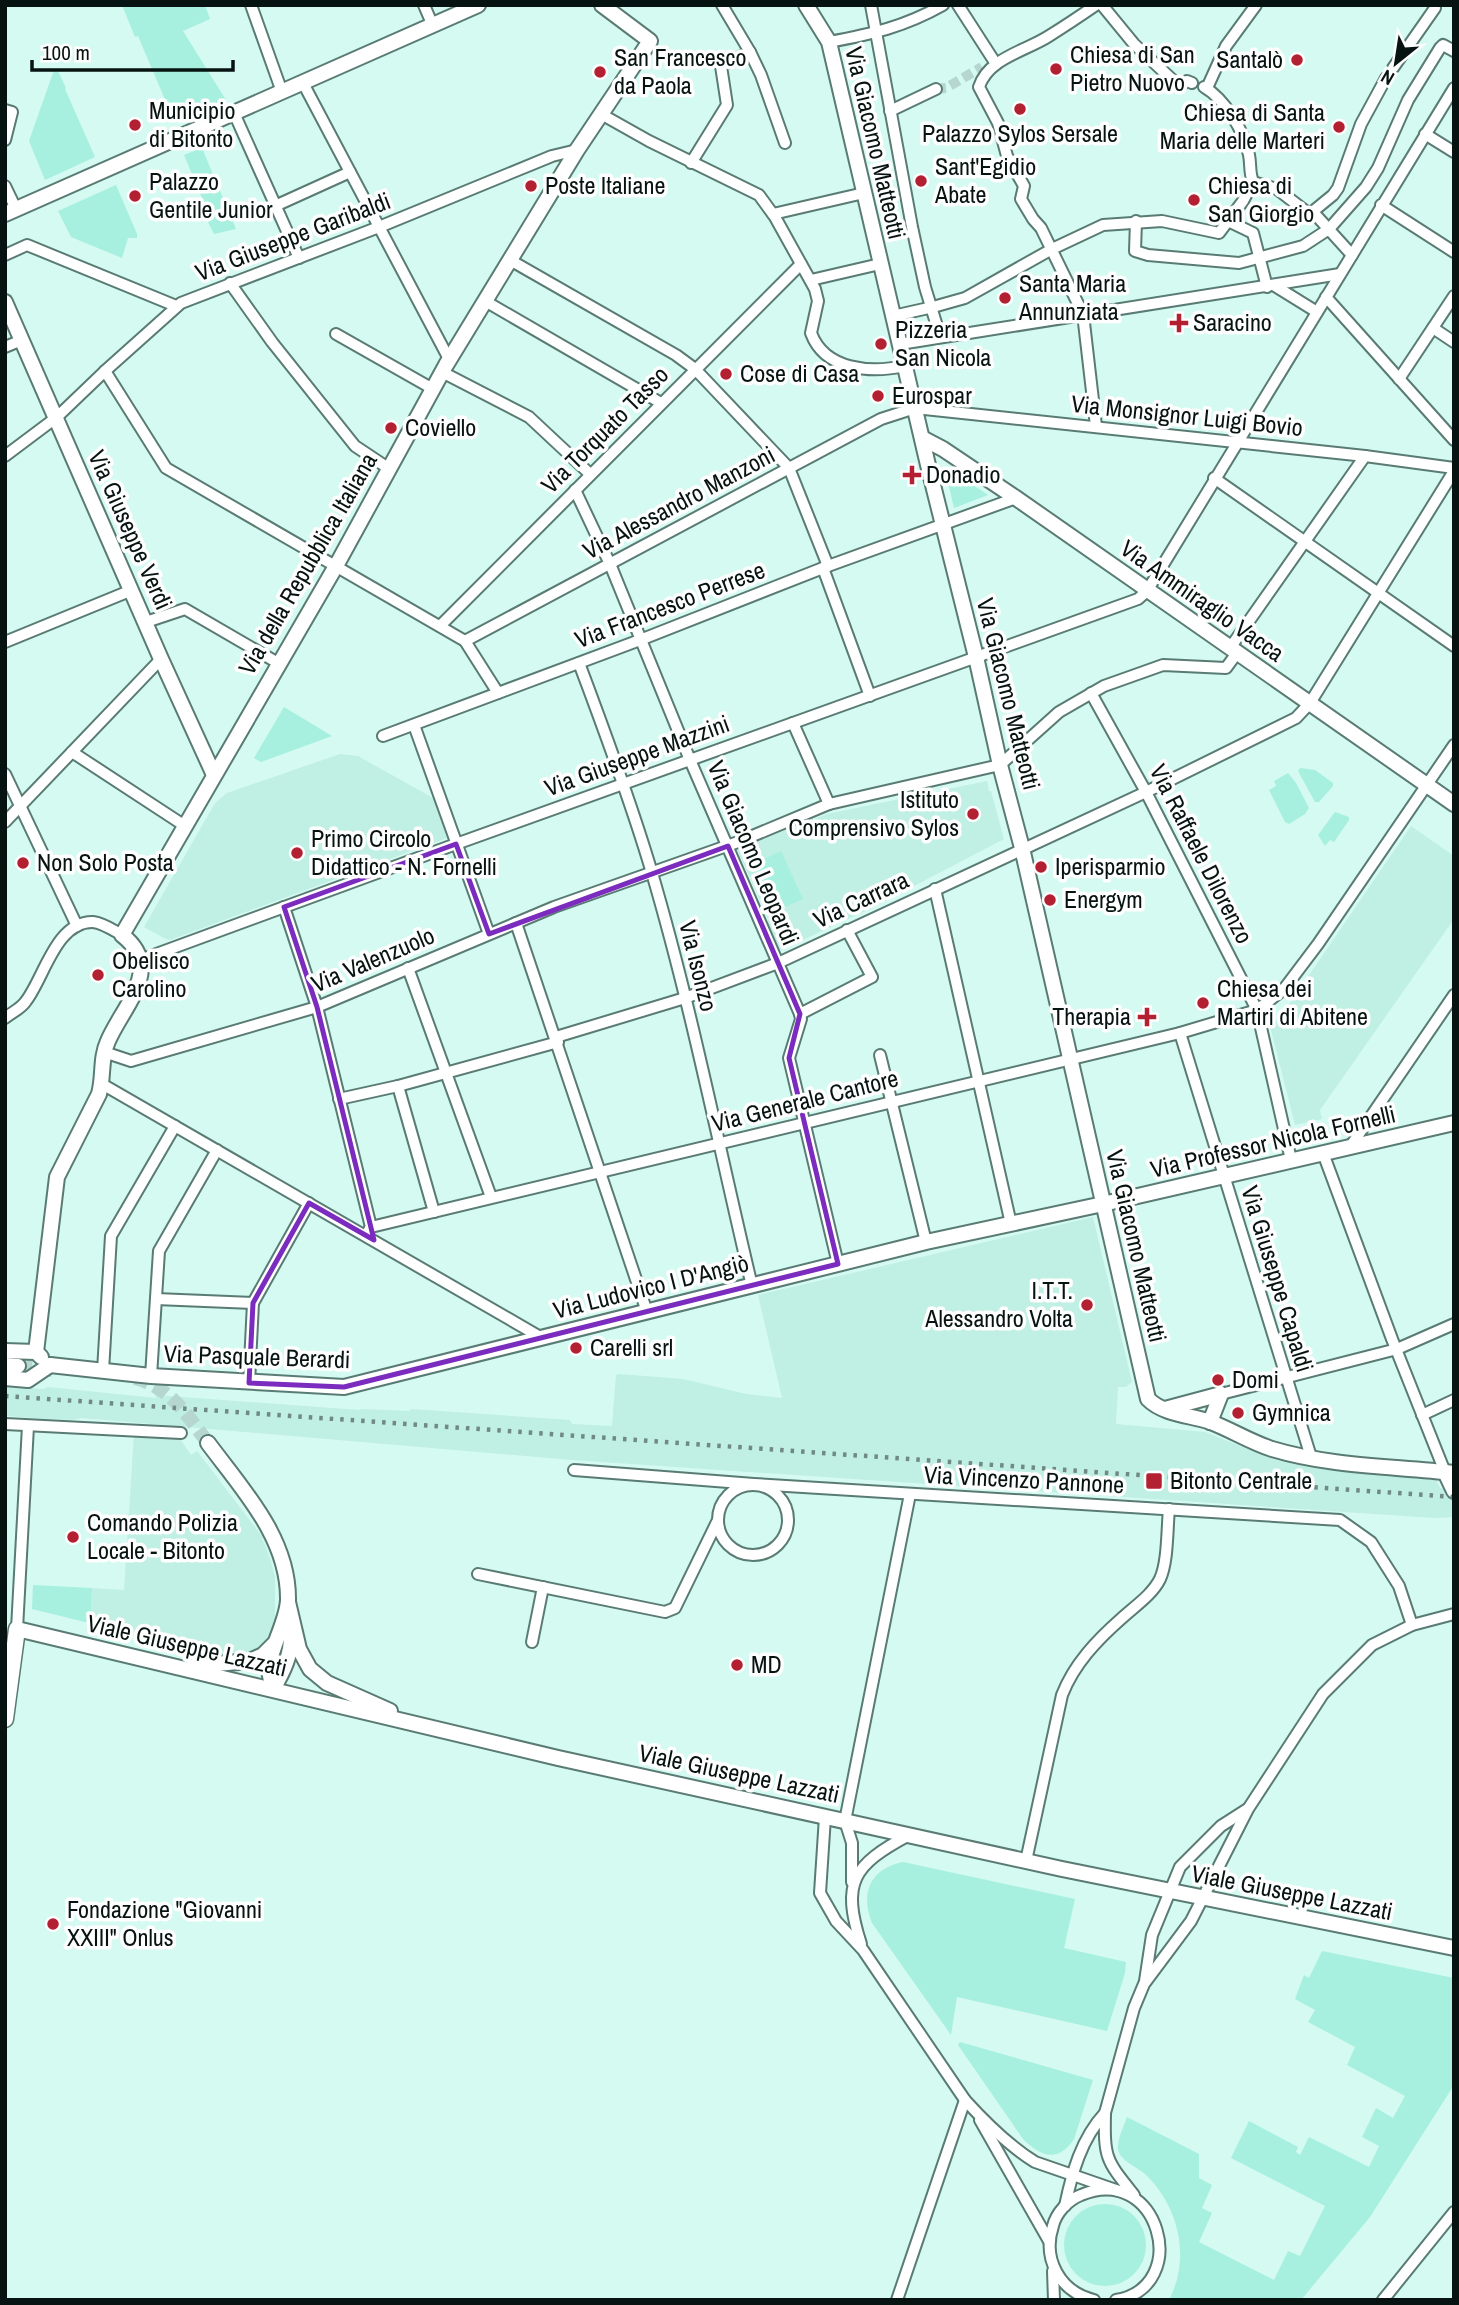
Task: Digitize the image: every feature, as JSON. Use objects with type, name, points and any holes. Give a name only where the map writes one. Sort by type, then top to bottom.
[{"type":"main road","points":[[5,1719],[10,1662],[17,1629]]},
{"type":"street","points":[[251,5],[282,92]]},
{"type":"street","points":[[424,5],[433,26]]},
{"type":"street","points":[[5,186],[9,213],[478,5]]},
{"type":"street","name":"Via della Repubblica Italiana","points":[[122,935],[336,566],[446,365],[577,150],[650,41],[601,5]]},
{"type":"street","points":[[722,5],[761,75],[785,143]]},
{"type":"street","name":"Via Giacomo Matteotti","points":[[806,5],[829,43],[1022,848],[1148,1399],[1163,1409]]},
{"type":"street","points":[[871,5],[912,227],[925,287],[940,336]]},
{"type":"street","points":[[829,43],[876,34],[915,21],[943,5]]},
{"type":"street","points":[[958,5],[994,61]]},
{"type":"street","points":[[982,67],[1047,38],[1096,5]]},
{"type":"street","points":[[1102,5],[1134,44],[1179,86],[1187,81],[1192,83]]},
{"type":"street","points":[[893,316],[965,298],[1052,249],[1103,225],[1162,221],[1219,233],[1243,201],[1253,182],[1249,171],[1250,156],[1243,137],[1230,113],[1205,88],[1226,46],[1256,5]]},
{"type":"street","points":[[1393,68],[1435,8]]},
{"type":"street","points":[[1136,221],[1135,251],[1147,256],[1228,263],[1259,259],[1303,246],[1329,229],[1366,187],[1378,168],[1408,100],[1434,57],[1443,46],[1454,51]]},
{"type":"street","points":[[691,163],[727,105],[721,66],[750,52]]},
{"type":"street","points":[[994,61],[979,88],[998,123],[1007,156],[1024,186],[1021,199],[1041,228],[1083,314],[1097,426]]},
{"type":"street","points":[[1311,212],[1338,188],[1361,124],[1386,79]]},
{"type":"street","points":[[303,83],[379,227],[446,365],[529,417],[590,474]]},
{"type":"street","points":[[1147,591],[1454,88]]},
{"type":"street","points":[[891,115],[936,89]]},
{"type":"street","points":[[5,110],[12,111],[5,140]]},
{"type":"street","points":[[234,113],[299,258]]},
{"type":"street","points":[[601,114],[691,163],[759,195],[811,280],[818,302],[811,332],[824,353],[862,370],[886,370],[905,366]]},
{"type":"street","points":[[1425,134],[1454,152]]},
{"type":"street","name":"Via Giuseppe Garibaldi","points":[[5,456],[57,417],[176,306],[552,156],[577,150]]},
{"type":"street","points":[[1378,168],[1397,179]]},
{"type":"street","points":[[275,206],[350,172]]},
{"type":"street","points":[[1253,182],[1278,189],[1308,213],[1314,213],[1352,254]]},
{"type":"street","points":[[773,214],[864,193]]},
{"type":"street","points":[[1381,205],[1454,252]]},
{"type":"street","points":[[1228,221],[1253,233],[1259,259],[1271,286],[1317,312]]},
{"type":"street","points":[[5,255],[27,245],[176,306]]},
{"type":"street","points":[[510,260],[676,355],[695,369],[789,468],[870,696]]},
{"type":"street","name":"Via Torquato Tasso","points":[[440,626],[801,264]]},
{"type":"street","points":[[811,280],[880,264]]},
{"type":"street","points":[[900,344],[1340,274]]},
{"type":"street","points":[[230,283],[272,342],[355,446],[388,468]]},
{"type":"street","points":[[1399,379],[1454,296]]},
{"type":"street","points":[[1326,297],[1454,440]]},
{"type":"street","points":[[485,300],[661,403]]},
{"type":"street","name":"Via Giuseppe Verdi","points":[[5,302],[161,659],[215,775]]},
{"type":"street","points":[[1433,328],[1454,342]]},
{"type":"street","points":[[336,334],[432,389]]},
{"type":"street","points":[[5,347],[22,340]]},
{"type":"street","points":[[105,371],[166,468],[465,641],[498,694]]},
{"type":"street","name":"Via Monsignor Luigi Bovio","points":[[915,408],[1365,456],[1454,470]]},
{"type":"street","name":"Via Alessandro Manzoni","points":[[465,641],[881,419],[915,408]]},
{"type":"street","name":"Via Ammiraglio Vacca","points":[[922,438],[1016,498],[1454,804]]},
{"type":"street","points":[[1000,765],[1059,712],[1104,686],[1163,665],[1226,668],[1234,651],[1305,541],[1365,456]]},
{"type":"street","points":[[1310,704],[1454,470]]},
{"type":"street","points":[[1214,478],[1454,646]]},
{"type":"street","name":"Via Giacomo Leopardi","points":[[575,491],[610,564],[690,760],[800,1014]]},
{"type":"street","name":"Via Francesco Perrese","points":[[383,736],[640,640],[825,567],[1016,498]]},
{"type":"street","points":[[5,642],[132,590]]},
{"type":"street","name":"Via Giuseppe Mazzini","points":[[140,960],[1138,598],[1147,591]]},
{"type":"street","points":[[146,622],[185,609],[278,663]]},
{"type":"street","points":[[5,822],[161,659]]},
{"type":"street","name":"Via Isonzo","points":[[579,663],[652,873],[685,998],[752,1286]]},
{"type":"street","name":"Via Raffaele Dilorenzo","points":[[1091,693],[1146,792],[1257,1010],[1291,1160]]},
{"type":"street","name":"Via Carrara","points":[[339,1099],[398,1086],[557,1039],[685,998],[778,963],[1146,792],[1291,721],[1310,704]]},
{"type":"street","points":[[793,723],[829,804]]},
{"type":"street","points":[[414,726],[489,934]]},
{"type":"street","points":[[1257,1010],[1284,989],[1318,944],[1454,745]]},
{"type":"street","points":[[72,752],[185,826]]},
{"type":"street","name":"Via Valenzuolo","points":[[104,1052],[131,1061],[317,1007],[554,907],[728,846],[829,804],[1000,765]]},
{"type":"street","points":[[5,774],[76,926]]},
{"type":"street","points":[[935,889],[1011,1224]]},
{"type":"street","points":[[284,907],[317,1007],[368,1231]]},
{"type":"street","points":[[7,1014],[27,1000],[61,938],[76,926],[92,922],[102,924],[133,944],[140,960],[141,979],[108,1040],[99,1094],[57,1177],[36,1352]]},
{"type":"street","points":[[516,923],[648,1312]]},
{"type":"street","points":[[838,1264],[789,1058],[801,1019],[800,1014],[872,977],[847,930]]},
{"type":"street","points":[[408,968],[491,1197]]},
{"type":"street","points":[[1350,1147],[1454,995]]},
{"type":"street","name":"Via Generale Cantore","points":[[368,1231],[491,1197],[1180,1033],[1257,1010]]},
{"type":"street","name":"Via Giuseppe Capaldi","points":[[1180,1033],[1311,1457]]},
{"type":"street","points":[[880,1055],[926,1242]]},
{"type":"street","name":"Via Ludovico I D'Angiò","points":[[102,1084],[309,1203],[368,1231],[542,1338],[926,1242],[1103,1205]]},
{"type":"street","points":[[398,1086],[434,1212]]},
{"type":"street","name":"Via Professor Nicola Fornelli","points":[[1103,1205],[1454,1123]]},
{"type":"street","points":[[103,1371],[111,1236],[175,1126]]},
{"type":"street","points":[[151,1376],[159,1251],[217,1150]]},
{"type":"street","points":[[1323,1153],[1396,1349],[1449,1473],[1454,1491]]},
{"type":"street","points":[[249,1383],[253,1303],[309,1203]]},
{"type":"street","points":[[156,1299],[253,1303]]},
{"type":"street","points":[[1163,1409],[1396,1349],[1454,1324]]},
{"type":"street","name":"Via Pasquale Berardi","points":[[50,1365],[151,1376],[344,1387],[542,1338]]},
{"type":"street","points":[[5,1352],[36,1352],[50,1365],[28,1380],[5,1378]]},
{"type":"street","points":[[1210,1422],[1221,1394]]},
{"type":"street","points":[[1422,1415],[1454,1400]]},
{"type":"street","points":[[1163,1409],[1210,1422],[1272,1448],[1311,1457],[1355,1465],[1449,1473]]},
{"type":"street","points":[[5,1424],[181,1433]]},
{"type":"street","points":[[17,1629],[28,1426]]},
{"type":"street","points":[[208,1443],[275,1540],[283,1567],[291,1642],[283,1672],[273,1689]]},
{"type":"street","name":"Via Vincenzo Pannone","points":[[574,1470],[754,1484],[1340,1520],[1371,1542],[1399,1586],[1412,1625]]},
{"type":"street","points":[[478,1574],[665,1612],[675,1608],[717,1522],[723,1501],[731,1493],[754,1484],[765,1487],[776,1493],[788,1514],[788,1526],[776,1547],[755,1556],[744,1555],[726,1543],[717,1522]]},
{"type":"street","points":[[863,1950],[853,1920],[850,1899],[852,1843],[845,1821],[910,1494]]},
{"type":"street","points":[[1026,1861],[1062,1695],[1069,1678],[1089,1651],[1111,1627],[1147,1596],[1161,1577],[1169,1509]]},
{"type":"street","points":[[531,1642],[543,1587]]},
{"type":"street","points":[[273,1689],[269,1669],[288,1601]]},
{"type":"street","points":[[288,1601],[299,1649],[310,1669],[327,1683],[420,1725]]},
{"type":"street","points":[[1144,1984],[1191,1921],[1248,1809],[1323,1694],[1372,1645],[1412,1625],[1454,1614]]},
{"type":"street","name":"Viale Giuseppe Lazzati","points":[[17,1629],[420,1725],[845,1821],[1169,1892],[1454,1948]]},
{"type":"street","points":[[177,1667],[250,1661],[264,1655],[278,1639]]},
{"type":"street","points":[[1116,2300],[1145,2285],[1156,2269],[1160,2250],[1159,2231],[1151,2214],[1110,2165],[1106,2155],[1105,2113],[1134,2008],[1144,1984],[1152,1935],[1180,1867],[1221,1826],[1248,1809]]},
{"type":"street","points":[[825,1816],[820,1893],[836,1921],[863,1950],[965,2100],[1023,2155],[1046,2167],[1119,2191],[1137,2200]]},
{"type":"street","points":[[852,1882],[868,1861],[909,1835]]},
{"type":"street","points":[[897,2300],[965,2100]]},
{"type":"street","points":[[976,2112],[1049,2241]]},
{"type":"street","points":[[1065,2206],[1072,2174],[1082,2148],[1097,2121],[1105,2113]]},
{"type":"street","points":[[1054,2300],[1055,2284],[1049,2241],[1054,2222],[1065,2206],[1076,2197],[1104,2189],[1119,2191]]},
{"type":"street","points":[[1383,2300],[1454,2211]]},
{"type":"street","points":[[1052,2265],[1060,2279],[1071,2290],[1094,2300]]},
{"type":"street","points":[[1142,2300],[1145,2285]]},
{"type":"highlighted area","points":[[456,844],[489,934],[728,846],[800,1014],[789,1058],[838,1264],[344,1387],[249,1383],[253,1303],[309,1203],[374,1240],[317,1007],[284,907]]},
{"type":"shaded area","points":[[122,5],[205,5],[210,19],[183,31],[226,100],[175,123]]},
{"type":"shaded area","points":[[54,70],[58,71],[95,157],[45,180],[29,141]]},
{"type":"shaded area","points":[[202,148],[236,229],[214,234],[203,212],[207,210],[184,155]]},
{"type":"shaded area","points":[[116,185],[137,234],[137,238],[128,238],[122,258],[71,237],[58,211]]},
{"type":"shaded area","points":[[951,470],[988,495],[954,508],[947,478]]},
{"type":"shaded area","points":[[284,707],[332,736],[261,762],[254,758]]},
{"type":"shaded area","name":"Primo Circolo Didattico - N. Fornelli","points":[[340,754],[358,756],[433,798],[447,838],[170,940],[144,927],[215,803],[227,793]]},
{"type":"shaded area","points":[[1300,768],[1315,770],[1333,783],[1319,802],[1315,802],[1298,771]]},
{"type":"shaded area","points":[[1288,773],[1309,808],[1305,814],[1289,824],[1285,822],[1269,790],[1276,786],[1274,781]]},
{"type":"shaded area","points":[[987,781],[1004,839],[872,908],[781,950],[770,935],[768,918],[737,849],[827,814]]},
{"type":"shaded area","points":[[1335,812],[1349,817],[1349,820],[1334,842],[1330,840],[1325,846],[1318,835]]},
{"type":"shaded area","points":[[1411,826],[1454,856],[1454,919],[1320,1110],[1322,1119],[1295,1125],[1269,1022],[1279,1019]]},
{"type":"shaded area","points":[[781,851],[803,899],[774,912],[752,865]]},
{"type":"shaded area","points":[[1093,1217],[1132,1382],[1126,1387],[1118,1387],[1116,1424],[1205,1432],[1275,1460],[1359,1473],[1436,1480],[1440,1488],[1454,1489],[1454,1517],[1435,1518],[572,1460],[82,1418],[31,1418],[8,1416],[5,1411],[5,1386],[43,1389],[48,1387],[156,1398],[155,1395],[360,1410],[411,1409],[570,1420],[572,1424],[612,1426],[616,1375],[619,1374],[683,1379],[746,1394],[782,1398],[758,1295]]},
{"type":"shaded area","points":[[134,1433],[178,1436],[191,1455],[197,1451],[261,1535],[275,1578],[275,1619],[270,1638],[251,1654],[239,1657],[89,1623],[92,1588],[124,1590]]},
{"type":"shaded area","points":[[33,1585],[92,1588],[89,1623],[32,1609]]},
{"type":"shaded area","points":[[903,1862],[1075,1899],[1064,1948],[1126,1962],[1107,2031],[957,1997],[951,2035],[872,1923],[867,1902],[871,1884],[883,1870]]},
{"type":"shaded area","points":[[1322,1951],[1454,1978],[1454,2085],[1370,2217],[1301,2300],[1169,2300],[1179,2267],[1178,2233],[1166,2201],[1157,2187],[1119,2153],[1119,2141],[1127,2117],[1199,2154],[1199,2178],[1212,2185],[1202,2208],[1212,2213],[1199,2242],[1274,2280],[1288,2251],[1300,2256],[1325,2206],[1231,2158],[1249,2121],[1298,2147],[1296,2152],[1300,2155],[1309,2137],[1369,2167],[1379,2146],[1362,2137],[1376,2108],[1393,2118],[1405,2096],[1347,2065],[1355,2047],[1308,2022],[1315,2010],[1295,1999],[1304,1975],[1309,1978]]},
{"type":"shaded area","points":[[960,2042],[1093,2080],[1074,2139],[1068,2147],[1062,2152],[1049,2155],[1036,2150],[1023,2139],[958,2045]]},
{"type":"shaded area","points":[[1097,2204],[1113,2204],[1128,2211],[1139,2222],[1146,2237],[1143,2261],[1134,2274],[1113,2286],[1097,2286],[1082,2279],[1071,2268],[1064,2253],[1064,2237],[1071,2222],[1082,2211]]},
{"type":"tunnel","points":[[936,89],[946,88],[982,67]]},
{"type":"tunnel","points":[[18,1366],[52,1370]]},
{"type":"tunnel","points":[[135,1378],[158,1388],[177,1403],[208,1443]]},
{"type":"railway","points":[[5,1396],[1454,1497]]},
{"type":"place","name":"Santalò","points":[[1297,60]]},
{"type":"place","name":"Chiesa di San Pietro Nuovo","points":[[1056,69]]},
{"type":"place","name":"San Francesco da Paola","points":[[600,72]]},
{"type":"place","name":"Palazzo Sylos Sersale","points":[[1020,109]]},
{"type":"place","name":"Municipio di Bitonto","points":[[135,125]]},
{"type":"place","name":"Chiesa di Santa Maria delle Marteri","points":[[1339,127]]},
{"type":"place","name":"Sant'Egidio Abate","points":[[921,181]]},
{"type":"place","name":"Poste Italiane","points":[[531,186]]},
{"type":"place","name":"Palazzo Gentile Junior","points":[[135,196]]},
{"type":"place","name":"Chiesa di San Giorgio","points":[[1194,200]]},
{"type":"place","name":"Santa Maria Annunziata","points":[[1005,298]]},
{"type":"place","name":"Saracino","points":[[1179,323]]},
{"type":"place","name":"Pizzeria San Nicola","points":[[881,344]]},
{"type":"place","name":"Cose di Casa","points":[[726,374]]},
{"type":"place","name":"Eurospar","points":[[878,396]]},
{"type":"place","name":"Coviello","points":[[391,428]]},
{"type":"place","name":"Donadio","points":[[912,475]]},
{"type":"place","name":"Istituto Comprensivo Sylos","points":[[973,814]]},
{"type":"place","name":"Primo Circolo Didattico - N. Fornelli","points":[[297,853]]},
{"type":"place","name":"Non Solo Posta","points":[[23,863]]},
{"type":"place","name":"Iperisparmio","points":[[1041,867]]},
{"type":"place","name":"Energym","points":[[1050,900]]},
{"type":"place","name":"Obelisco Carolino","points":[[98,975]]},
{"type":"place","name":"Chiesa dei Martiri di Abitene","points":[[1203,1003]]},
{"type":"place","name":"Therapia","points":[[1147,1017]]},
{"type":"place","name":"I.T.T. Alessandro Volta","points":[[1087,1305]]},
{"type":"place","name":"Carelli srl","points":[[576,1348]]},
{"type":"place","name":"Domi","points":[[1218,1380]]},
{"type":"place","name":"Gymnica","points":[[1238,1413]]},
{"type":"place","name":"Bitonto Centrale","points":[[1154,1481]]},
{"type":"place","name":"Comando Polizia Locale - Bitonto","points":[[73,1537]]},
{"type":"place","name":"MD","points":[[737,1665]]},
{"type":"place","name":"Fondazione \"Giovanni XXIII\" Onlus","points":[[53,1924]]}]
